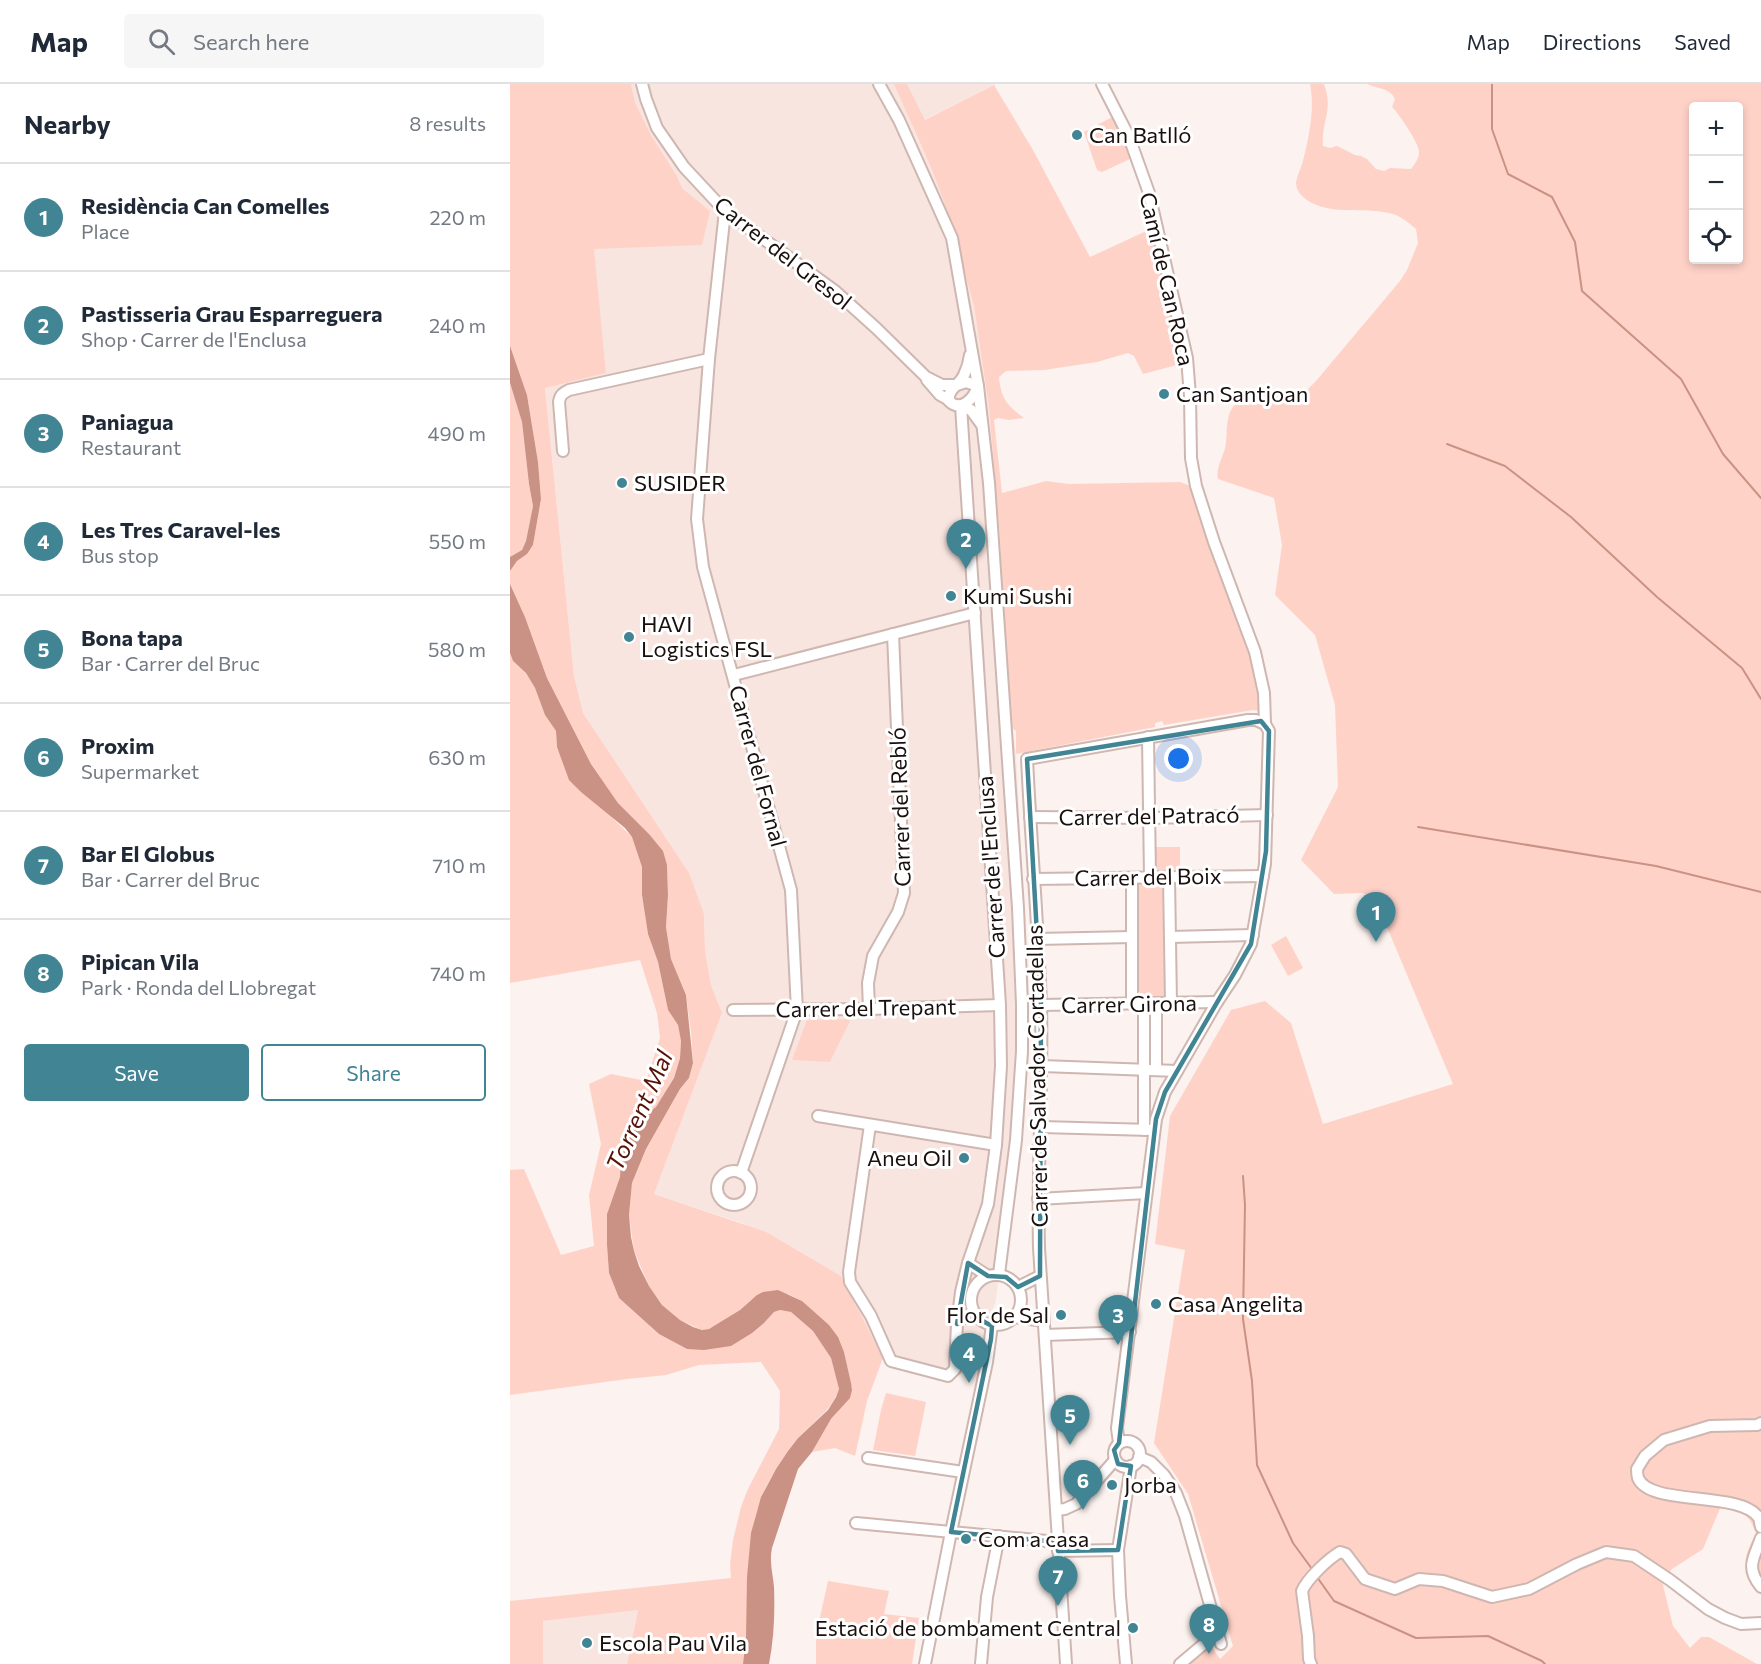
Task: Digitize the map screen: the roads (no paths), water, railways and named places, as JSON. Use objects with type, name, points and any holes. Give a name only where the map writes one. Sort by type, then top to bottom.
[{"type":"street","name":"Carrer del Gresol","points":[[642,84],[653,118],[664,138],[684,167],[725,211],[835,291],[926,377],[944,399],[949,400],[952,405],[971,410],[982,425]]},
{"type":"street","points":[[879,84],[899,120],[952,238],[978,386],[992,516],[1022,1004],[1022,1052],[1016,1140],[993,1275]]},
{"type":"street","name":"Camí de Can Roca","points":[[1102,84],[1129,137],[1142,171],[1152,208],[1187,358],[1191,458],[1196,486],[1255,652],[1264,693],[1265,724],[1269,731],[1263,876],[1253,935],[1244,959],[1177,1071],[1149,1130]]},
{"type":"street","name":"Carrer del Fornal","points":[[725,211],[709,359],[697,519],[703,567],[791,890],[797,1010],[741,1173]]},
{"type":"street","points":[[949,400],[950,392],[965,375],[972,349]]},
{"type":"street","points":[[562,451],[559,402],[563,393],[709,359]]},
{"type":"street","points":[[926,377],[942,385],[957,385],[966,382],[978,386]]},
{"type":"street","points":[[961,406],[973,397],[978,386]]},
{"type":"street","name":"Carrer de l'Enclusa","points":[[870,1125],[849,1272],[850,1282],[871,1316],[891,1361],[948,1376],[955,1369],[961,1292],[968,1263],[988,1204],[996,1145],[1001,1066],[1000,1005],[961,406]]},
{"type":"street","points":[[734,675],[975,613]]},
{"type":"street","name":"Carrer del Rebló","points":[[869,1009],[868,983],[873,956],[898,912],[904,892],[893,634]]},
{"type":"street","points":[[1150,877],[1148,737],[1248,720],[1256,720],[1265,724]]},
{"type":"street","name":"Carrer de Salvador Cortadellas","points":[[1066,1664],[1041,1276],[1038,1199],[1042,1066],[1041,1005],[1028,759],[1148,737]]},
{"type":"street","name":"Carrer del Patracó","points":[[1030,817],[1150,818],[1267,814]]},
{"type":"street","name":"Carrer del Boix","points":[[1033,879],[1263,876]]},
{"type":"street","points":[[1169,877],[1171,1004]]},
{"type":"street","points":[[1132,878],[1132,1004]]},
{"type":"street","points":[[1170,938],[1253,935]]},
{"type":"street","points":[[1037,939],[1132,936]]},
{"type":"street","name":"Carrer Girona","points":[[1041,1005],[1217,1002]]},
{"type":"street","points":[[1150,1004],[1156,1070]]},
{"type":"street","points":[[1119,1443],[1117,1428],[1146,1193],[1149,1130],[1144,1070],[1150,1004]]},
{"type":"street","name":"Carrer del Trepant","points":[[732,1010],[1000,1005]]},
{"type":"street","points":[[1042,1066],[1177,1071]]},
{"type":"street","points":[[818,1116],[996,1145]]},
{"type":"street","points":[[1041,1127],[1149,1130]]},
{"type":"street","points":[[1038,1199],[1146,1193]]},
{"type":"street","points":[[968,1263],[984,1272],[1013,1281],[1018,1287],[1021,1299],[1018,1312],[1008,1322],[1000,1325],[992,1325],[979,1319],[974,1313],[970,1299],[975,1284],[993,1275]]},
{"type":"street","points":[[1018,1287],[1041,1276]]},
{"type":"street","points":[[1014,1317],[1044,1321]]},
{"type":"street","points":[[957,1324],[979,1319]]},
{"type":"street","points":[[925,1664],[987,1362],[992,1325]]},
{"type":"street","points":[[1045,1335],[1130,1332]]},
{"type":"street","points":[[1761,1423],[1710,1426],[1664,1440],[1645,1456],[1637,1469],[1638,1479],[1649,1489],[1736,1504],[1748,1509],[1759,1518],[1761,1527]]},
{"type":"street","points":[[1126,1440],[1134,1443],[1139,1449],[1139,1457],[1131,1466],[1122,1466],[1115,1460],[1114,1450],[1119,1443],[1126,1440]]},
{"type":"street","points":[[1139,1457],[1151,1462],[1164,1474],[1176,1493],[1185,1516],[1221,1644]]},
{"type":"street","points":[[868,1458],[963,1472]]},
{"type":"street","points":[[1056,1510],[1076,1504],[1115,1460]]},
{"type":"street","points":[[1126,1664],[1118,1550],[1131,1466]]},
{"type":"street","points":[[856,1523],[999,1536],[1058,1546],[1118,1550]]},
{"type":"street","points":[[981,1664],[987,1597],[999,1536]]},
{"type":"street","points":[[1761,1538],[1751,1561],[1752,1571],[1761,1587]]},
{"type":"street","points":[[1311,1664],[1302,1596],[1303,1587],[1333,1556],[1340,1552],[1346,1554],[1365,1579],[1395,1589],[1419,1579],[1443,1581],[1492,1597],[1529,1589],[1606,1552],[1635,1556],[1708,1609],[1741,1624],[1761,1623]]},
{"type":"street","points":[[1180,1664],[1218,1632]]},
{"type":"waterway","points":[[1492,84],[1492,129],[1508,174],[1552,197],[1575,242],[1582,291],[1681,379],[1723,454],[1761,498]]},
{"type":"waterway","points":[[1447,444],[1505,466],[1571,517],[1657,597],[1742,668],[1761,699]]},
{"type":"waterway","points":[[1418,827],[1656,866],[1761,892]]},
{"type":"waterway","points":[[1243,1176],[1245,1205],[1243,1319],[1252,1381],[1257,1465],[1293,1543],[1312,1569]]},
{"type":"waterway","points":[[1317,1577],[1334,1601],[1416,1638],[1488,1636],[1545,1664]]},
{"type":"place","name":"Can Batlló","points":[[1077,135]]},
{"type":"place","name":"Can Santjoan","points":[[1164,394]]},
{"type":"place","name":"SUSIDER","points":[[622,483]]},
{"type":"place","name":"Pastisseria Grau Esparreguera","points":[[966,569]]},
{"type":"place","name":"Kumi Sushi","points":[[951,596]]},
{"type":"place","name":"HAVI Logistics FSL","points":[[629,637]]},
{"type":"place","name":"Residència Can Comelles","points":[[1376,942]]},
{"type":"place","name":"Aneu Oil","points":[[964,1158]]},
{"type":"place","name":"Casa Angelita","points":[[1156,1304]]},
{"type":"place","name":"Flor de Sal","points":[[1061,1315]]},
{"type":"place","name":"Paniagua","points":[[1118,1345]]},
{"type":"place","name":"Les Tres Caravel-les","points":[[969,1383]]},
{"type":"place","name":"Bona tapa","points":[[1070,1445]]},
{"type":"place","name":"Jorba","points":[[1112,1485]]},
{"type":"place","name":"Proxim","points":[[1083,1510]]},
{"type":"place","name":"Com a casa","points":[[966,1539]]},
{"type":"place","name":"Bar El Globus","points":[[1058,1606]]},
{"type":"place","name":"Estació de bombament Central","points":[[1133,1628]]},
{"type":"place","name":"Escola Pau Vila","points":[[587,1643]]},
{"type":"place","name":"Pipican Vila","points":[[1209,1654]]},
{"type":"water label","name":"Torrent Mal","points":[[640,1111]]}]
